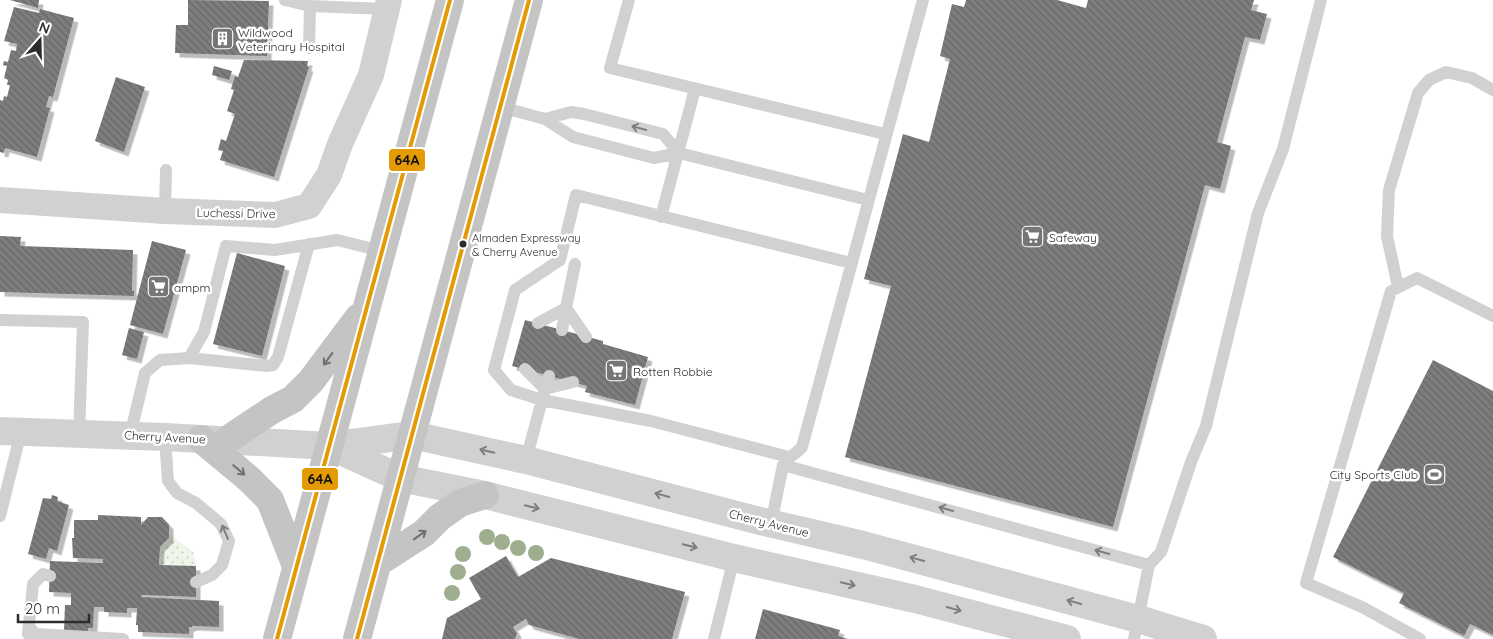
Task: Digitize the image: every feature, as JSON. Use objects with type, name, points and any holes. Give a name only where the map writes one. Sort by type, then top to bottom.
[{"type":"main road","points":[[277,639],[450,0]]},
{"type":"main road","points":[[357,639],[529,0]]},
{"type":"main road","points":[[296,566],[270,500],[214,440],[294,398],[311,381],[367,305]]},
{"type":"main road","points":[[379,562],[424,533],[440,517],[460,504],[485,495]]},
{"type":"street","name":"Luchessi Drive","points":[[0,200],[275,216],[310,206],[329,175],[340,144],[371,75],[388,4]]},
{"type":"street","name":"Cherry Avenue","points":[[10,431],[330,446],[412,435],[526,460],[770,524],[863,545],[1136,629],[1203,639]]},
{"type":"street","name":"Cherry Avenue","points":[[330,446],[400,478],[485,495],[734,558],[915,599],[1067,639]]},
{"type":"lane","points":[[285,0],[310,6],[388,4]]},
{"type":"lane","points":[[629,0],[610,68],[886,134]]},
{"type":"lane","points":[[770,524],[786,461],[802,446],[922,0]]},
{"type":"lane","points":[[1136,629],[1149,565],[1161,552],[1191,462],[1206,426],[1258,213],[1283,149],[1321,0]]},
{"type":"lane","points":[[309,48],[310,6]]},
{"type":"lane","points":[[1398,287],[1387,236],[1389,190],[1418,93],[1429,80],[1446,72],[1472,78],[1493,90]]},
{"type":"lane","points":[[662,217],[695,89]]},
{"type":"lane","points":[[501,107],[545,119],[573,137],[654,158],[679,153],[868,200]]},
{"type":"lane","points":[[545,119],[571,112],[663,134],[679,153]]},
{"type":"lane","points":[[165,211],[166,170]]},
{"type":"lane","points":[[851,263],[576,195],[560,260],[514,290],[494,370],[511,390],[544,394],[651,421],[1149,565]]},
{"type":"lane","points":[[190,358],[204,332],[226,246],[275,250],[337,240],[382,251]]},
{"type":"lane","points":[[130,436],[145,373],[160,360],[190,358],[228,363],[273,365],[278,357],[309,244]]},
{"type":"lane","points":[[562,330],[575,264]]},
{"type":"lane","points":[[1420,639],[1362,608],[1306,582],[1391,291],[1417,278],[1493,316]]},
{"type":"lane","points":[[538,324],[566,308]]},
{"type":"lane","points":[[566,308],[586,337]]},
{"type":"lane","points":[[0,320],[83,322],[79,434]]},
{"type":"lane","points":[[525,369],[544,394]]},
{"type":"lane","points":[[526,460],[549,376]]},
{"type":"lane","points":[[544,394],[573,382]]},
{"type":"lane","points":[[0,516],[10,431]]},
{"type":"lane","points":[[165,437],[168,481],[177,493],[196,503],[221,524],[229,541],[222,565],[212,576],[196,582]]},
{"type":"lane","points":[[714,639],[734,558]]},
{"type":"lane","points":[[50,576],[43,574],[33,584],[28,633],[124,639]]},
{"type":"shaded area","points":[[171,535],[194,553],[196,566],[159,565],[160,547],[166,543]]},
{"type":"building","points":[[10,0],[39,0],[38,8]]},
{"type":"building","name":"Wildwood Veterinary Hospital","points":[[188,0],[269,1],[267,56],[175,53],[176,25],[188,25]]},
{"type":"building","points":[[966,0],[1057,0],[1086,8],[1088,0],[1254,0],[1251,10],[1267,14],[1260,40],[1245,37],[1217,142],[1231,146],[1220,189],[1205,185],[1113,527],[845,457],[891,286],[864,279],[903,134],[929,142],[950,59],[940,56],[952,4],[964,7]]},
{"type":"building","points":[[14,7],[39,13],[40,9],[74,18],[53,97],[49,96],[46,107],[50,108],[37,157],[5,148],[4,153],[0,152],[0,100],[3,101],[4,96],[7,97],[10,85],[7,85],[8,80],[4,78],[7,66],[3,65],[4,61],[8,62],[11,50],[16,51],[17,44],[4,41]]},
{"type":"building","points":[[244,60],[308,61],[307,67],[309,67],[274,177],[220,160],[223,151],[218,150],[221,139],[226,141],[235,114],[227,111],[234,90],[231,89],[235,76],[238,77]]},
{"type":"building","points":[[214,66],[232,71],[229,80],[212,75]]},
{"type":"building","points":[[116,77],[145,87],[124,152],[95,141]]},
{"type":"building","points":[[0,236],[21,237],[20,246],[133,250],[132,291],[134,291],[134,296],[0,292]]},
{"type":"building","name":"ampm","points":[[152,241],[186,250],[163,334],[130,325]]},
{"type":"building","points":[[237,253],[285,266],[262,356],[213,344]]},
{"type":"building","points":[[525,320],[603,341],[603,344],[648,357],[635,405],[585,392],[587,386],[512,366]]},
{"type":"building","points":[[129,328],[144,332],[137,359],[122,355]]},
{"type":"building","name":"City Sports Club","points":[[1433,360],[1493,391],[1493,635],[1470,624],[1464,636],[1399,603],[1404,593],[1333,557]]},
{"type":"building","points":[[52,495],[58,497],[57,501],[69,505],[57,551],[49,548],[46,559],[28,554],[43,498],[51,499]]},
{"type":"building","points":[[98,515],[141,517],[141,525],[148,517],[162,517],[169,525],[169,538],[160,547],[159,565],[196,566],[196,597],[142,595],[141,597],[219,601],[219,627],[192,626],[189,627],[189,634],[138,632],[138,625],[136,625],[137,608],[127,608],[127,613],[104,612],[104,607],[94,607],[93,628],[88,628],[88,632],[64,631],[65,605],[71,605],[71,593],[49,592],[50,561],[103,563],[103,559],[73,558],[72,538],[74,538],[74,520],[98,520]]},
{"type":"building","points":[[506,556],[518,577],[551,558],[685,592],[672,639],[579,639],[529,625],[526,619],[513,627],[517,633],[515,639],[442,639],[447,618],[481,599],[469,578]]},
{"type":"building","points":[[763,609],[840,630],[838,636],[848,639],[755,639]]},
{"type":"transit line","name":"64A","points":[[277,639],[450,0]]},
{"type":"transit line","name":"64A","points":[[357,639],[529,0]]},
{"type":"place","name":"Wildwood Veterinary Hospital","points":[[222,39]]},
{"type":"place","name":"Safeway","points":[[1033,237]]},
{"type":"place","name":"Almaden Expressway & Cherry Avenue","points":[[463,244]]},
{"type":"place","name":"ampm","points":[[158,287]]},
{"type":"place","name":"Rotten Robbie","points":[[617,371]]},
{"type":"place","name":"City Sports Club","points":[[1434,474]]}]
